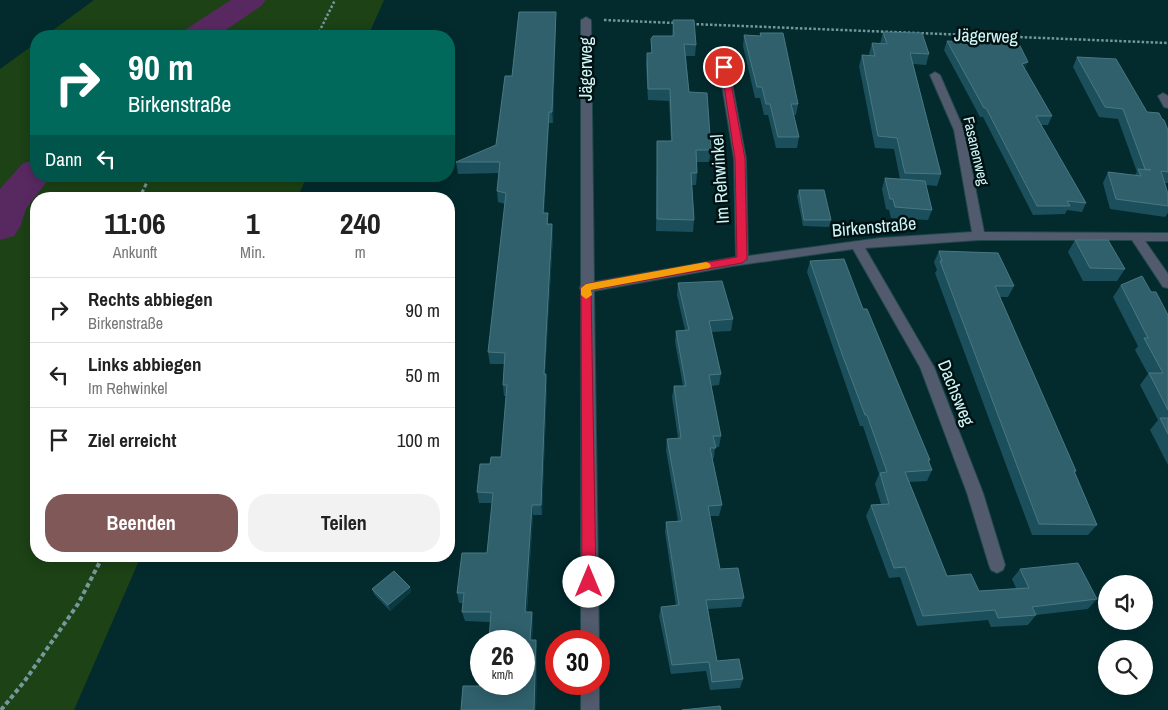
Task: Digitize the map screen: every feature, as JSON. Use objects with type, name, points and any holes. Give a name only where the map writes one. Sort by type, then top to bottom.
[{"type":"street","name":"Jägerweg","points":[[586,20],[586,288],[590,630]]},
{"type":"street","name":"Im Rehwinkel","points":[[724,67],[740,159],[742,259]]},
{"type":"street","name":"Fasanenweg","points":[[935,75],[959,130],[979,236]]},
{"type":"street","name":"Birkenstraße","points":[[586,288],[742,259],[857,245],[979,236],[1168,237]]},
{"type":"street","points":[[1136,236],[1168,284]]},
{"type":"street","name":"Dachsweg","points":[[857,245],[927,367],[975,493],[997,565]]},
{"type":"street","points":[[590,695],[590,710]]},
{"type":"path","points":[[319,30],[335,0]]},
{"type":"path","name":"Jägerweg","points":[[586,20],[674,23]]},
{"type":"path","name":"Jägerweg","points":[[684,24],[1168,43]]},
{"type":"path","points":[[1,710],[24,682],[78,604],[100,562]]},
{"type":"green space","points":[[94,0],[384,0],[371,30],[53,30]]},
{"type":"green space","points":[[30,47],[30,182],[304,182],[300,192],[30,192],[30,562],[138,562],[74,710],[0,710],[0,69]]},
{"type":"building","points":[[519,12],[556,12],[552,112],[549,112],[543,213],[548,213],[547,224],[552,224],[544,374],[546,374],[541,505],[532,505],[525,612],[532,612],[531,630],[490,630],[491,612],[462,612],[464,593],[457,593],[462,553],[487,553],[493,493],[477,492],[480,464],[490,464],[491,457],[501,457],[507,385],[503,385],[505,353],[488,352],[506,193],[497,191],[500,162],[456,162],[496,145],[505,76],[512,76]]},
{"type":"building","points":[[673,20],[694,20],[696,45],[684,44],[689,92],[707,93],[711,150],[696,150],[697,173],[691,173],[694,220],[657,219],[657,141],[672,141],[670,89],[648,89],[647,53],[652,53],[651,39],[653,36],[674,36]]},
{"type":"building","points":[[883,32],[922,33],[929,54],[910,53],[941,174],[905,173],[897,138],[878,136],[862,55],[875,56],[872,43],[887,44]]},
{"type":"building","points":[[760,33],[783,33],[798,104],[791,104],[799,137],[778,137],[770,104],[766,104],[762,87],[757,87],[744,35],[761,36]]},
{"type":"building","points":[[947,41],[1019,44],[1028,62],[1022,64],[1052,116],[1036,116],[1086,203],[1067,201],[1070,206],[1037,206],[986,108],[984,108]]},
{"type":"building","points":[[1077,57],[1116,59],[1147,112],[1159,113],[1164,120],[1168,130],[1168,172],[1161,171],[1168,194],[1168,206],[1116,199],[1108,172],[1141,176],[1138,169],[1151,170],[1145,169],[1123,109],[1105,107]]},
{"type":"building","points":[[885,178],[925,181],[932,210],[895,207],[893,199],[890,199]]},
{"type":"building","points":[[799,190],[824,190],[831,220],[804,220]]},
{"type":"building","points":[[1075,240],[1108,240],[1125,269],[1090,268]]},
{"type":"building","points":[[939,251],[998,253],[1014,286],[995,286],[1076,471],[1074,471],[1097,525],[1039,524],[940,261],[942,261]]},
{"type":"building","points":[[844,259],[863,309],[867,309],[930,460],[928,460],[932,470],[905,472],[947,576],[971,574],[979,591],[1029,588],[1020,569],[1078,563],[1097,599],[1032,607],[1036,615],[998,618],[995,610],[923,616],[905,567],[894,568],[871,505],[889,504],[880,473],[887,472],[867,415],[865,415],[842,354],[810,261]]},
{"type":"building","points":[[1142,276],[1151,292],[1156,292],[1168,315],[1168,410],[1149,373],[1163,373],[1144,338],[1148,338],[1121,285]]},
{"type":"building","points":[[722,281],[733,319],[709,321],[721,374],[709,375],[721,436],[713,436],[716,448],[710,448],[722,505],[708,506],[720,569],[738,568],[744,598],[706,600],[717,661],[739,659],[743,679],[712,682],[709,662],[672,665],[661,607],[679,605],[666,522],[682,521],[667,439],[681,438],[674,386],[686,386],[676,331],[689,330],[678,283]]},
{"type":"building","points":[[1160,418],[1168,418],[1168,434]]},
{"type":"building","points":[[394,571],[410,587],[388,605],[372,589]]},
{"type":"building","points":[[535,640],[536,640],[535,675]]},
{"type":"building","points":[[463,686],[470,686],[470,695],[534,695],[534,710],[461,710]]},
{"type":"building","points":[[720,706],[721,710],[682,710]]},
{"type":"waterway","points":[[206,30],[251,0]]},
{"type":"waterway","points":[[0,227],[7,206],[30,178]]},
{"type":"slow traffic","points":[[586,295],[586,288],[706,266]]},
{"type":"route","points":[[589,582],[586,288],[742,259],[740,159],[724,67]]}]
